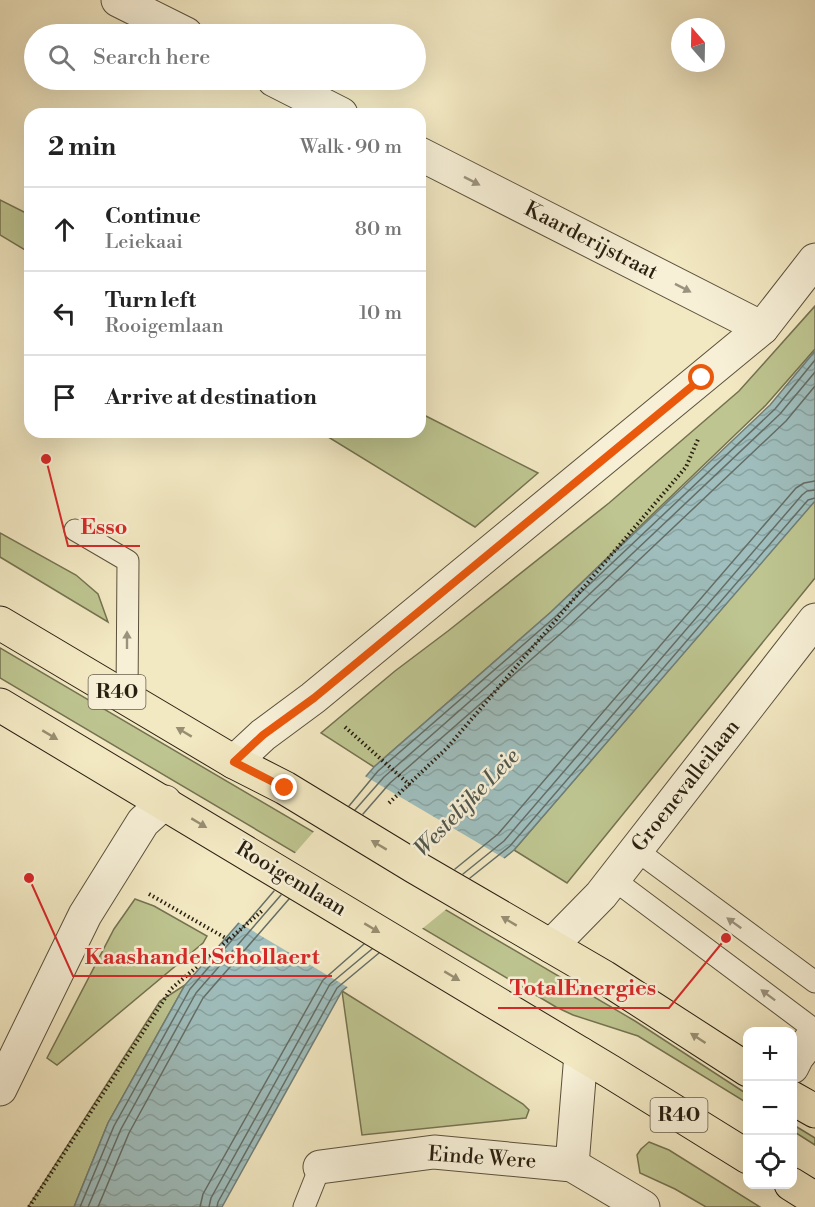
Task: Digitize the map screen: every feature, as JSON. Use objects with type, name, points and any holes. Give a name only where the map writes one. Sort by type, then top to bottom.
[{"type":"main road","name":"R40","points":[[0,623],[604,977],[743,1067]]},
{"type":"main road","name":"Rooigemlaan","points":[[0,705],[165,802],[581,1054]]},
{"type":"main road","name":"R40","points":[[581,1054],[743,1155]]},
{"type":"main road","points":[[797,1101],[815,1111]]},
{"type":"main road","points":[[797,1189],[815,1200]]},
{"type":"street","points":[[118,0],[166,24]]},
{"type":"street","points":[[294,90],[329,108]]},
{"type":"street","name":"Kaarderijstraat","points":[[426,157],[762,328]]},
{"type":"street","points":[[234,762],[263,735],[314,698],[762,328],[815,260]]},
{"type":"street","name":"Groenevalleilaan","points":[[551,946],[601,895],[815,620]]},
{"type":"street","points":[[0,1089],[85,915],[144,822],[165,802]]},
{"type":"street","points":[[797,1057],[815,1032]]},
{"type":"street","points":[[572,1165],[581,1054]]},
{"type":"street","name":"Einde Were","points":[[320,1167],[434,1152],[572,1165],[643,1207]]},
{"type":"lane","points":[[75,530],[128,561],[126,698]]},
{"type":"lane","points":[[636,850],[815,982]]},
{"type":"lane","points":[[613,879],[815,1032]]},
{"type":"lane","points":[[304,1207],[320,1167]]},
{"type":"path","points":[[314,698],[410,785],[447,748],[686,468]]},
{"type":"path","points":[[29,1207],[171,989],[229,940],[144,891]]},
{"type":"green space","points":[[0,200],[24,212],[24,249],[0,235]]},
{"type":"green space","points":[[815,306],[815,349],[766,405],[551,612],[374,767],[321,733],[395,671],[609,503],[739,391]]},
{"type":"green space","points":[[426,416],[538,473],[475,527],[330,438],[426,438]]},
{"type":"green space","points":[[815,500],[815,578],[567,883],[514,850]]},
{"type":"green space","points":[[0,533],[76,575],[98,594],[108,622],[0,557]]},
{"type":"green space","points":[[0,648],[635,1021],[743,1091],[743,1101],[638,1036],[573,1015],[556,1007],[0,678]]},
{"type":"green space","points":[[135,899],[154,906],[207,936],[203,943],[57,1065],[47,1058],[114,929]]},
{"type":"green space","points":[[185,985],[108,1123],[74,1207],[28,1207],[160,1001]]},
{"type":"green space","points":[[342,991],[523,1104],[529,1110],[526,1118],[362,1135]]},
{"type":"green space","points":[[797,1127],[815,1138],[815,1145],[797,1134]]},
{"type":"green space","points":[[649,1142],[669,1150],[760,1207],[706,1207],[675,1189],[640,1173],[637,1155]]},
{"type":"water","name":"Westelijke Leie","points":[[815,351],[815,501],[514,850],[342,991],[222,1207],[74,1207],[108,1123],[185,985],[374,767],[551,612],[770,405]]},
{"type":"pier","points":[[363,775],[507,860],[349,988],[236,921]]},
{"type":"place","name":"Esso","points":[[46,459]]},
{"type":"place","name":"Kaashandel Schollaert","points":[[29,878]]},
{"type":"place","name":"TotalEnergies","points":[[726,938]]},
{"type":"route","points":[[285,788],[234,762],[263,735],[314,698],[702,378]]}]
